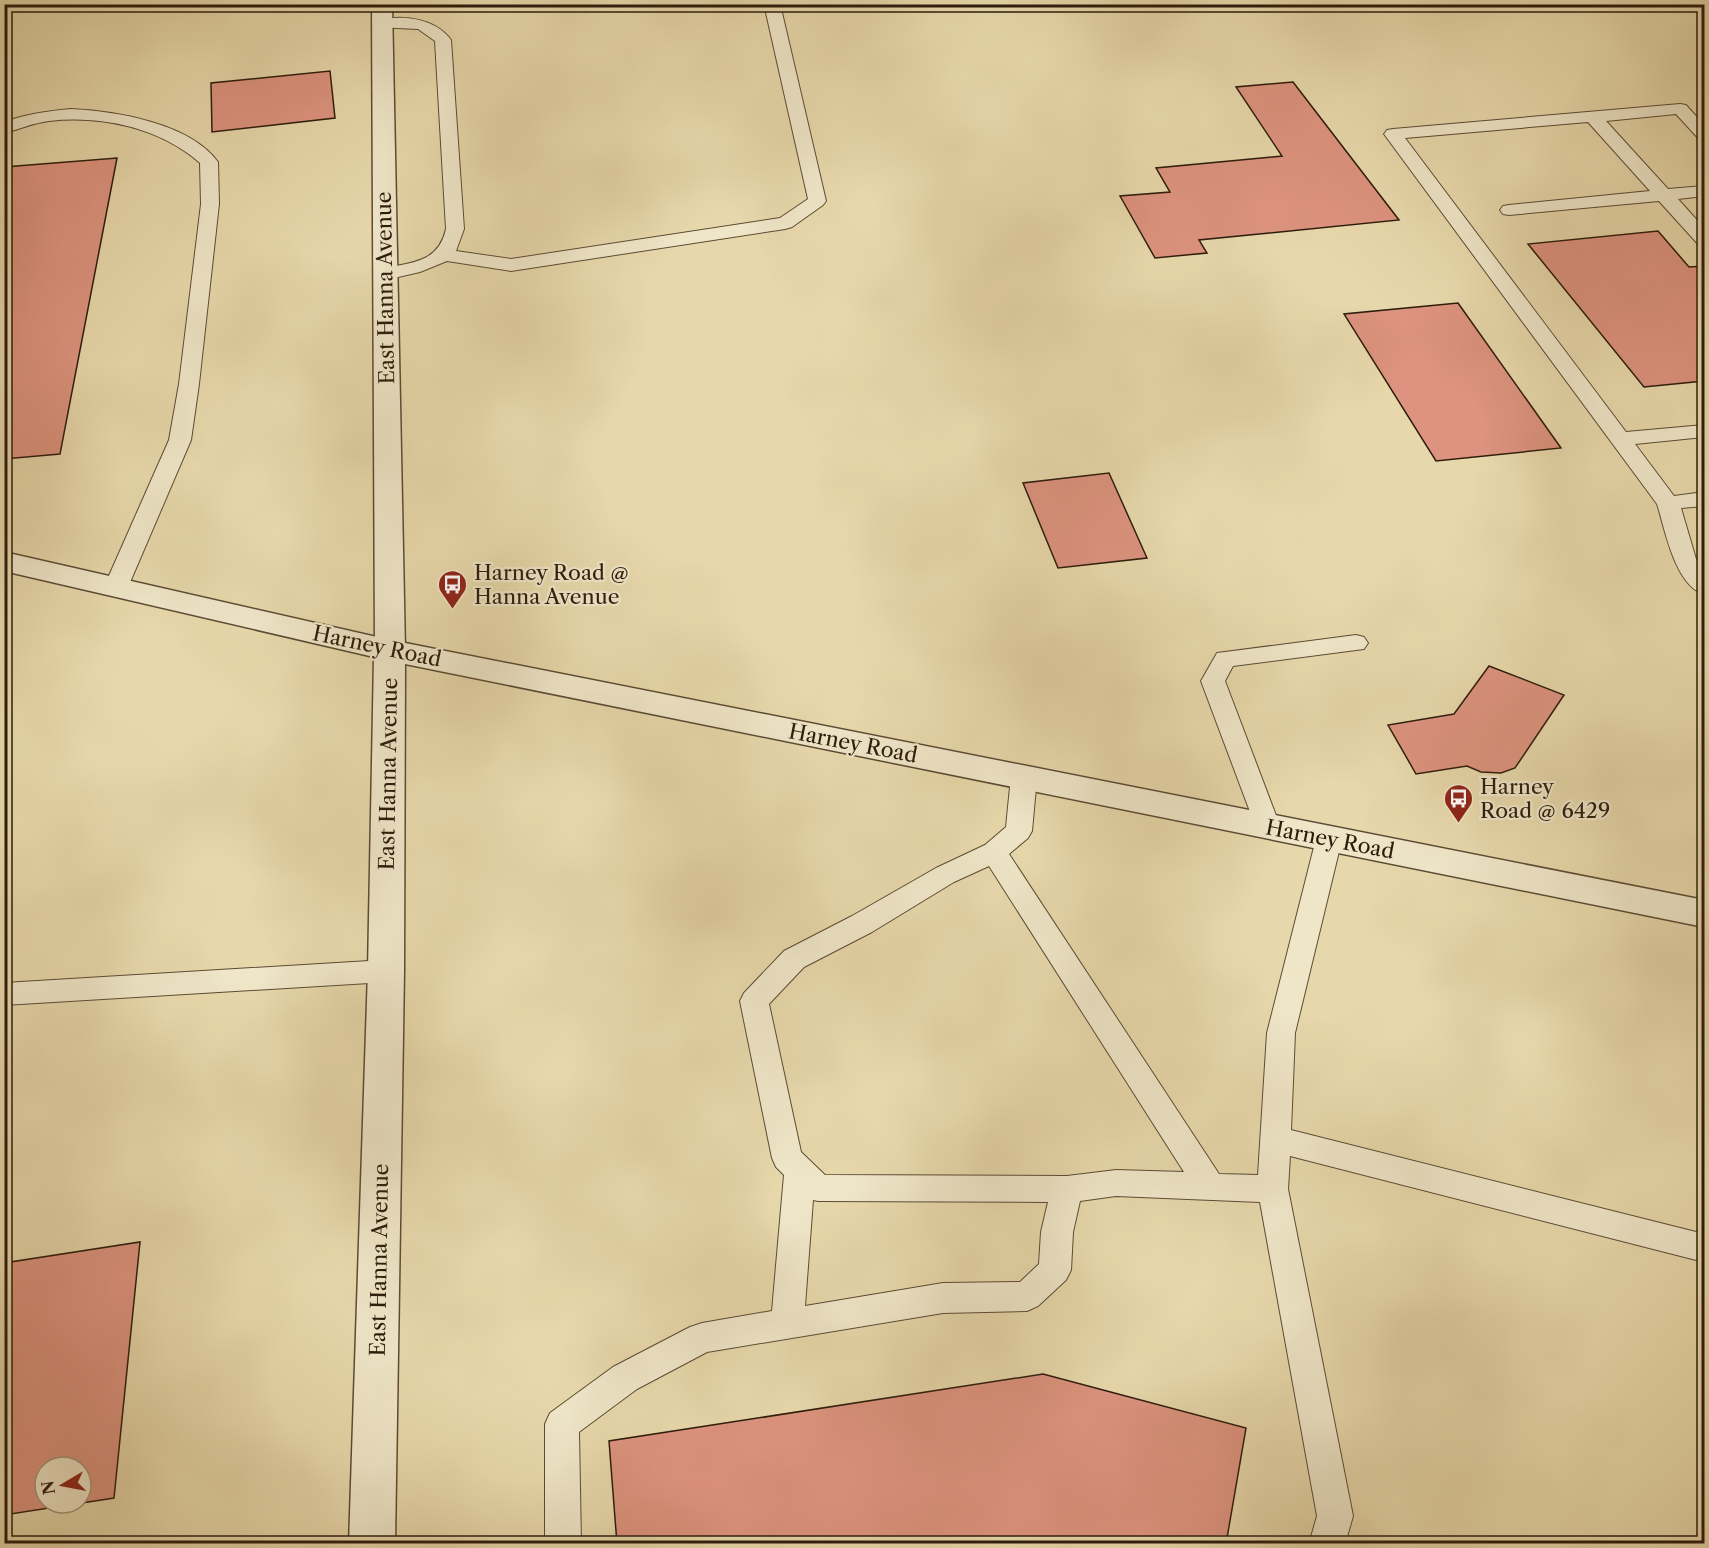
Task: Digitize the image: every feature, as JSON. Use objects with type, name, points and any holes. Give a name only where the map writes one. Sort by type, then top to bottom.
[{"type":"street","name":"East Hanna Avenue","points":[[372,1544],[386,971],[390,650],[382,14]]},
{"type":"street","name":"Harney Road","points":[[4,561],[390,650],[1704,914]]},
{"type":"lane","points":[[385,274],[426,265],[446,255],[511,265],[785,223],[817,201],[772,4]]},
{"type":"lane","points":[[382,14],[436,31],[443,40],[455,229],[446,255]]},
{"type":"lane","points":[[1704,134],[1680,109],[1393,134],[1668,502],[1695,559],[1704,586]]},
{"type":"lane","points":[[4,128],[61,113],[117,118],[155,129],[186,143],[209,162],[210,204],[189,384],[180,440],[116,587]]},
{"type":"lane","points":[[1593,117],[1704,239]]},
{"type":"lane","points":[[1509,210],[1704,191]]},
{"type":"lane","points":[[1621,439],[1704,431]]},
{"type":"lane","points":[[1668,502],[1704,499]]},
{"type":"lane","points":[[1267,826],[1213,681],[1225,659],[1356,643]]},
{"type":"lane","points":[[1024,777],[1019,831],[994,852],[945,875],[861,924],[794,959],[754,1001],[787,1158],[818,1188],[1067,1189],[1116,1183],[1273,1189]]},
{"type":"lane","points":[[1327,1544],[1335,1516],[1273,1189],[1281,1033],[1329,839]]},
{"type":"lane","points":[[994,852],[1210,1186]]},
{"type":"lane","points":[[4,994],[386,971]]},
{"type":"lane","points":[[1275,1139],[1704,1248]]},
{"type":"lane","points":[[787,1324],[800,1171]]},
{"type":"lane","points":[[563,1544],[562,1424],[625,1378],[702,1338],[943,1298],[1027,1296],[1055,1270],[1057,1232],[1067,1189]]},
{"type":"building","points":[[330,71],[335,118],[212,132],[211,83]]},
{"type":"building","points":[[1293,82],[1399,220],[1199,240],[1207,253],[1155,258],[1120,196],[1170,192],[1156,168],[1282,156],[1236,87]]},
{"type":"building","points":[[117,158],[60,454],[4,459],[4,167]]},
{"type":"building","points":[[1658,231],[1689,267],[1704,266],[1704,381],[1644,387],[1528,244]]},
{"type":"building","points":[[1458,303],[1561,448],[1436,461],[1344,314]]},
{"type":"building","points":[[1109,473],[1147,558],[1058,568],[1023,483]]},
{"type":"building","points":[[1489,666],[1564,695],[1515,768],[1501,773],[1481,772],[1467,766],[1416,774],[1388,725],[1454,714]]},
{"type":"building","points":[[140,1242],[114,1498],[93,1501],[93,1455],[33,1455],[33,1511],[4,1515],[4,1263]]},
{"type":"building","points":[[1043,1374],[1246,1428],[1226,1544],[617,1544],[609,1441]]},
{"type":"place","name":"Harney Road @ Hanna Avenue","points":[[453,610]]},
{"type":"place","name":"Harney Road @ 6429","points":[[1459,824]]}]
